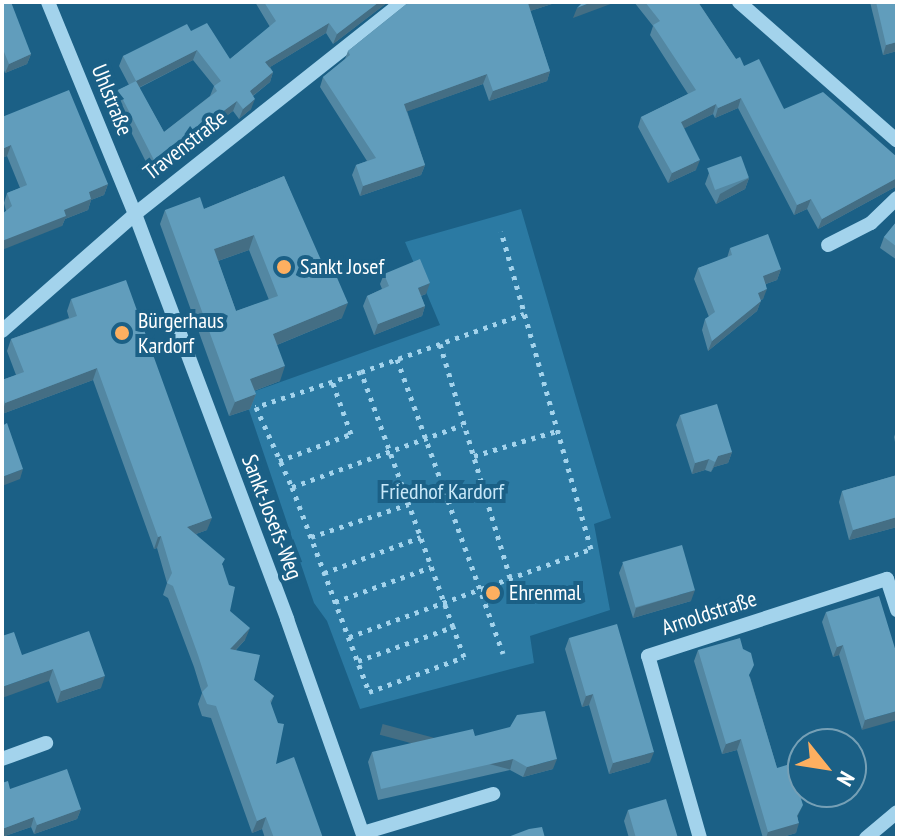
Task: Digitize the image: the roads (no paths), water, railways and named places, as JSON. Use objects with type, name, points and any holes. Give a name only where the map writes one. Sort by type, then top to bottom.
[{"type":"street","name":"Uhlstraße","points":[[48,2],[135,214]]},
{"type":"street","name":"Travenstraße","points":[[2,331],[135,214],[402,2]]},
{"type":"street","points":[[739,2],[897,141]]},
{"type":"street","points":[[828,245],[871,223],[897,198]]},
{"type":"street","name":"Sankt-Josefs-Weg","points":[[135,214],[287,619],[364,835]]},
{"type":"street","name":"Arnoldstraße","points":[[700,838],[648,656],[887,579],[897,610]]},
{"type":"street","points":[[2,759],[46,743]]},
{"type":"street","points":[[364,835],[493,794]]},
{"type":"street","points":[[866,838],[897,812]]},
{"type":"place","name":"Sankt Josef","points":[[284,267]]},
{"type":"place","name":"Bürgerhaus Kardorf","points":[[122,333]]},
{"type":"place","name":"Ehrenmal","points":[[493,593]]},
{"type":"park label","name":"Friedhof Kardorf","points":[[442,492]]}]
